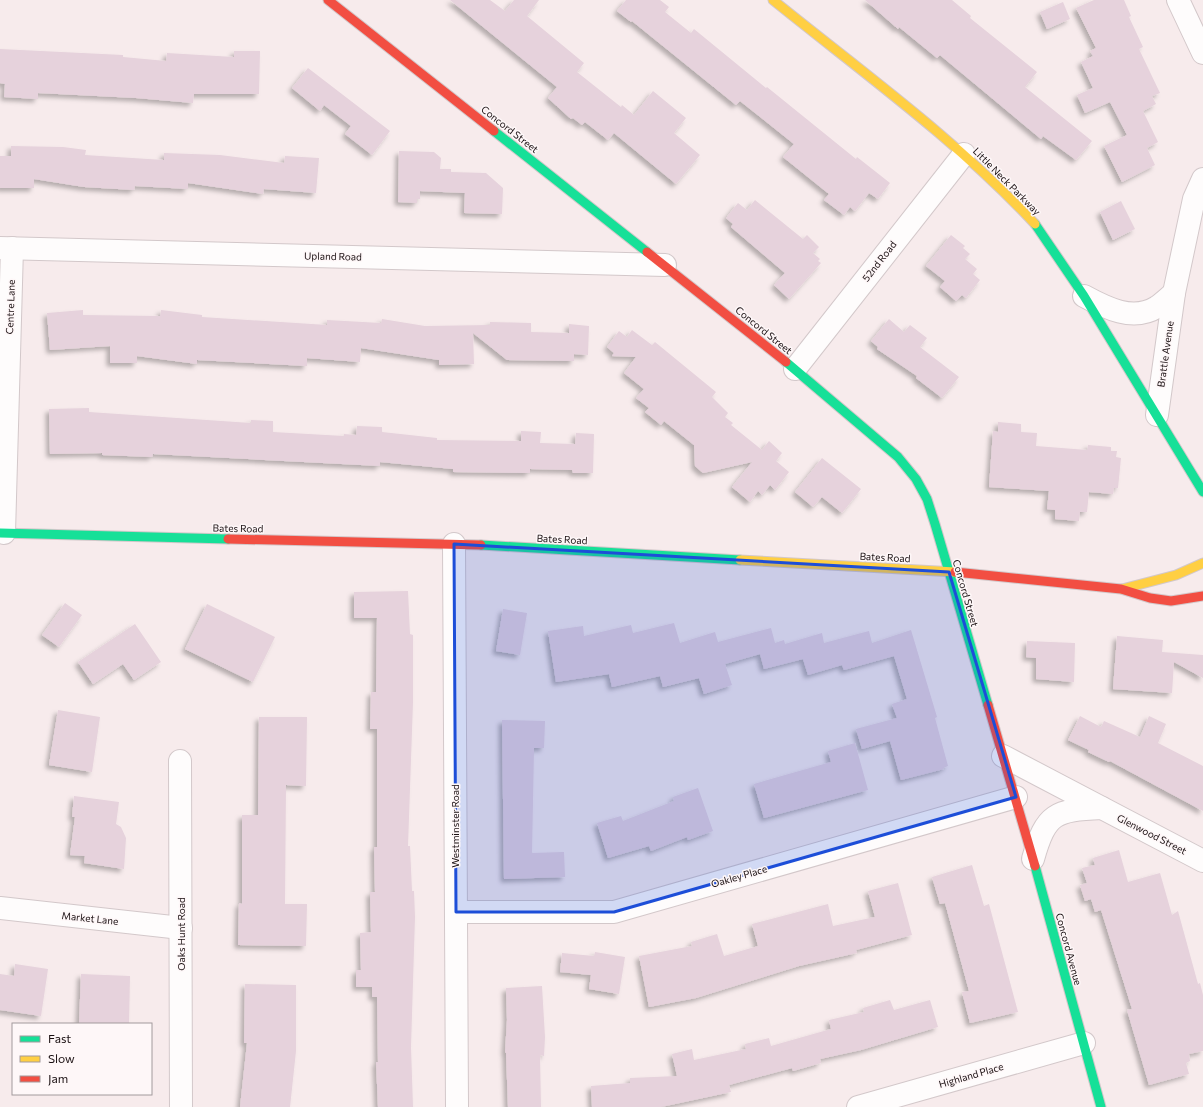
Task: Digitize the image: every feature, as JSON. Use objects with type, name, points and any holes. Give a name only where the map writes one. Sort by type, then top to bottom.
[{"type":"street","name":"Concord Street","points":[[328,0],[665,265],[795,369],[898,456],[916,479],[927,499],[1016,797]]},
{"type":"street","name":"Little Neck Parkway","points":[[773,0],[964,154],[1003,190],[1037,227],[1084,296],[1203,492]]},
{"type":"street","points":[[1178,0],[1200,44]]},
{"type":"street","name":"52nd Road","points":[[795,369],[964,154]]},
{"type":"street","name":"Brattle Avenue","points":[[1157,415],[1174,293],[1203,179]]},
{"type":"street","name":"Upland Road","points":[[6,248],[665,265]]},
{"type":"street","name":"Centre Lane","points":[[2,533],[6,248]]},
{"type":"street","name":"Brattle Avenue","points":[[1084,296],[1103,307],[1125,314],[1138,313],[1156,308],[1174,293]]},
{"type":"street","name":"Bates Road","points":[[2,533],[454,544],[949,572],[1121,589],[1150,598],[1171,601],[1193,599],[1203,596]]},
{"type":"street","name":"Westminster Road","points":[[454,544],[457,1107]]},
{"type":"street","name":"Bates Road","points":[[1121,589],[1176,575],[1203,563]]},
{"type":"street","points":[[1193,599],[1203,604]]},
{"type":"street","name":"Glenwood Street","points":[[1003,756],[1203,860]]},
{"type":"street","name":"Oaks Hunt Road","points":[[180,761],[181,1107]]},
{"type":"street","name":"Oakley Place","points":[[456,912],[614,912],[1016,797]]},
{"type":"street","name":"Concord Avenue","points":[[1016,797],[1101,1107]]},
{"type":"street","points":[[1033,860],[1040,835],[1052,818],[1070,811],[1102,808]]},
{"type":"street","name":"Market Lane","points":[[0,908],[181,928]]},
{"type":"street","name":"Highland Place","points":[[858,1107],[1084,1043]]},
{"type":"highlighted area","points":[[454,544],[949,572],[1016,797],[614,912],[456,912]]},
{"type":"building","points":[[450,0],[490,0],[505,11],[514,0],[539,0],[527,16],[584,63],[577,72],[621,107],[622,105],[634,115],[653,91],[686,118],[674,133],[700,155],[676,184],[614,133],[608,140],[585,122],[582,125],[573,118],[571,119],[548,98],[557,87]]},
{"type":"building","points":[[626,0],[660,0],[669,7],[665,12],[691,33],[694,29],[856,159],[857,157],[890,183],[878,199],[869,193],[855,211],[850,207],[844,215],[824,200],[829,194],[783,157],[794,144],[740,101],[736,105],[632,21],[631,22],[617,11]]},
{"type":"building","points":[[865,0],[952,0],[971,16],[970,18],[1037,72],[1025,87],[1092,141],[1076,160],[1043,136],[1041,139],[940,55],[937,58],[899,27],[898,29]]},
{"type":"building","points":[[1094,0],[1124,0],[1131,16],[1129,17],[1143,47],[1139,49],[1160,93],[1152,96],[1156,104],[1143,111],[1158,142],[1147,148],[1155,165],[1122,182],[1104,146],[1127,135],[1110,102],[1085,113],[1077,95],[1093,88],[1081,62],[1093,56],[1090,51],[1096,48],[1076,8]]},
{"type":"building","points":[[1063,2],[1070,19],[1047,29],[1040,12]]},
{"type":"building","points":[[0,49],[123,55],[123,57],[166,61],[167,53],[234,57],[234,51],[260,51],[259,94],[194,94],[193,103],[136,98],[38,93],[38,99],[4,97],[5,84],[0,83]]},
{"type":"building","points":[[308,68],[390,131],[372,155],[345,134],[351,126],[324,105],[320,111],[292,88]]},
{"type":"building","points":[[11,146],[63,147],[86,150],[85,155],[164,160],[164,153],[220,155],[284,163],[285,156],[319,158],[316,193],[264,189],[263,194],[188,183],[188,189],[135,186],[134,190],[84,187],[34,179],[34,188],[0,188],[0,156],[11,156]]},
{"type":"building","points":[[399,151],[434,152],[441,158],[440,169],[451,169],[451,172],[486,173],[503,188],[502,214],[464,213],[465,193],[420,191],[420,199],[417,199],[417,203],[398,202]]},
{"type":"building","points":[[755,200],[803,239],[807,235],[819,247],[813,253],[820,259],[818,261],[821,263],[789,299],[774,285],[785,273],[731,227],[733,224],[726,218],[738,203],[747,210]]},
{"type":"building","points":[[1121,201],[1135,229],[1113,240],[1100,212]]},
{"type":"building","points":[[951,235],[965,246],[963,248],[970,254],[965,259],[977,269],[973,274],[980,280],[966,298],[962,295],[956,301],[940,287],[945,281],[926,266]]},
{"type":"building","points":[[83,310],[83,315],[160,316],[161,310],[202,315],[202,317],[327,325],[327,320],[381,323],[382,319],[425,326],[490,325],[490,322],[531,323],[531,332],[569,333],[569,324],[589,326],[588,355],[574,354],[574,361],[507,360],[473,333],[474,364],[439,365],[439,360],[361,348],[360,362],[307,358],[307,366],[197,360],[197,364],[137,356],[137,363],[110,363],[110,346],[50,350],[47,313]]},
{"type":"building","points":[[889,319],[904,332],[910,325],[927,338],[920,347],[959,377],[942,398],[916,378],[917,376],[877,349],[878,347],[871,341]]},
{"type":"building","points":[[632,330],[652,345],[655,342],[716,392],[712,397],[728,413],[725,417],[733,423],[731,425],[762,450],[769,441],[782,453],[776,461],[789,472],[775,490],[770,485],[762,495],[758,491],[750,502],[732,487],[752,462],[703,473],[695,466],[694,445],[664,421],[661,425],[645,412],[649,408],[636,398],[644,389],[624,373],[636,357],[612,356],[614,353],[607,347],[619,331],[627,337]]},
{"type":"building","points":[[89,408],[89,412],[251,423],[251,420],[273,421],[273,432],[344,436],[344,434],[356,435],[357,426],[382,427],[382,432],[437,438],[437,440],[521,441],[521,431],[541,432],[540,443],[575,444],[576,433],[594,434],[593,473],[573,473],[572,470],[530,469],[530,473],[453,472],[453,469],[380,462],[380,466],[153,454],[152,457],[102,455],[102,453],[50,454],[49,409]]},
{"type":"building","points":[[998,422],[1021,424],[1021,432],[1037,433],[1036,446],[1087,450],[1088,445],[1111,447],[1111,451],[1117,451],[1116,457],[1121,458],[1118,488],[1114,488],[1113,494],[1089,492],[1087,512],[1080,512],[1079,521],[1055,519],[1055,510],[1047,509],[1049,491],[989,487],[993,431],[998,432]]},
{"type":"building","points":[[822,458],[861,489],[842,513],[822,497],[813,507],[795,492]]},
{"type":"building","points":[[408,591],[410,634],[413,635],[413,702],[408,846],[410,846],[415,917],[411,1047],[413,1107],[378,1107],[376,1062],[378,1062],[377,997],[372,997],[372,987],[356,987],[356,970],[361,970],[360,933],[371,932],[370,892],[375,892],[374,847],[377,847],[377,729],[370,729],[371,692],[376,692],[377,618],[354,618],[354,592]]},
{"type":"building","points":[[65,603],[82,615],[59,647],[42,635]]},
{"type":"building","points":[[207,604],[275,637],[253,682],[185,649]]},
{"type":"building","points":[[503,609],[527,613],[520,655],[496,651]]},
{"type":"building","points":[[674,623],[680,643],[715,632],[718,642],[771,628],[775,643],[784,640],[785,644],[822,633],[824,643],[869,631],[872,643],[911,630],[937,717],[935,718],[948,766],[943,768],[944,769],[901,780],[890,741],[862,749],[856,729],[897,718],[892,704],[907,699],[894,656],[844,670],[842,665],[808,675],[803,659],[764,669],[760,654],[725,664],[732,685],[704,694],[699,678],[663,687],[660,676],[612,687],[609,674],[556,682],[548,631],[583,626],[584,636],[631,625],[633,633]]},
{"type":"building","points":[[135,624],[161,662],[134,680],[123,664],[93,684],[78,662]]},
{"type":"building","points":[[1117,636],[1163,640],[1162,652],[1203,655],[1203,678],[1174,662],[1172,693],[1113,689]]},
{"type":"building","points":[[1027,641],[1075,643],[1074,682],[1036,679],[1036,658],[1026,657]]},
{"type":"building","points":[[58,710],[100,717],[92,772],[49,765]]},
{"type":"building","points":[[1080,716],[1101,727],[1104,721],[1140,737],[1149,716],[1166,724],[1158,743],[1203,766],[1203,811],[1110,761],[1109,762],[1088,752],[1089,750],[1068,740]]},
{"type":"building","points":[[259,717],[307,717],[306,786],[286,785],[285,904],[307,904],[306,946],[238,945],[239,903],[242,904],[242,815],[258,815]]},
{"type":"building","points":[[502,720],[545,721],[544,748],[534,748],[532,853],[564,852],[565,877],[504,879]]},
{"type":"building","points":[[855,743],[868,790],[764,818],[754,784],[831,762],[828,751]]},
{"type":"building","points":[[698,788],[713,831],[688,840],[687,837],[651,851],[649,846],[608,858],[597,823],[621,816],[623,821],[674,801],[673,797]]},
{"type":"building","points":[[74,796],[119,802],[116,824],[121,827],[126,838],[124,869],[84,863],[85,856],[70,855],[75,817],[72,817]]},
{"type":"building","points":[[1119,850],[1128,882],[1160,873],[1172,915],[1178,911],[1198,984],[1200,983],[1203,995],[1203,1051],[1189,1054],[1190,1061],[1186,1063],[1189,1074],[1149,1085],[1127,1010],[1132,1009],[1101,910],[1095,912],[1091,899],[1085,901],[1080,885],[1087,883],[1082,868],[1095,865],[1093,858]]},
{"type":"building","points":[[972,865],[984,906],[989,904],[1018,1012],[970,1023],[962,992],[969,991],[945,903],[940,904],[932,877]]},
{"type":"building","points":[[898,883],[912,935],[856,950],[857,953],[799,966],[696,998],[649,1007],[639,956],[692,946],[691,942],[717,934],[724,956],[758,946],[752,924],[828,904],[833,926],[875,917],[868,891]]},
{"type":"building","points":[[595,952],[625,957],[619,994],[589,989],[591,975],[560,972],[562,953],[594,956]]},
{"type":"building","points":[[15,964],[48,969],[41,1016],[0,1010],[0,974],[14,976]]},
{"type":"building","points":[[81,974],[130,976],[129,1023],[79,1023]]},
{"type":"building","points":[[245,984],[296,985],[296,1051],[290,1107],[240,1107],[247,1043],[244,1043]]},
{"type":"building","points":[[542,986],[545,1037],[544,1056],[540,1055],[541,1107],[508,1107],[505,1052],[507,1020],[506,988]]},
{"type":"building","points":[[890,1000],[894,1010],[930,1000],[938,1027],[861,1050],[820,1059],[821,1063],[793,1071],[792,1068],[729,1085],[731,1092],[661,1107],[592,1107],[591,1086],[630,1083],[630,1078],[677,1076],[672,1054],[692,1049],[694,1060],[746,1049],[745,1044],[769,1038],[771,1046],[831,1029],[829,1020],[864,1012],[863,1008]]},
{"type":"traffic: fast","points":[[494,131],[647,252]]},
{"type":"traffic: fast","points":[[1035,224],[1084,296],[1203,492]]},
{"type":"traffic: fast","points":[[786,362],[898,457],[916,479],[927,499],[935,524],[988,705]]},
{"type":"traffic: fast","points":[[0,533],[228,539]]},
{"type":"traffic: fast","points":[[481,545],[740,560]]},
{"type":"traffic: fast","points":[[1035,866],[1101,1107]]},
{"type":"traffic: slow","points":[[773,0],[941,135],[1005,193],[1035,224]]},
{"type":"traffic: slow","points":[[740,560],[955,572]]},
{"type":"traffic: slow","points":[[1122,589],[1176,575],[1203,563]]},
{"type":"traffic: jam","points":[[328,0],[494,131]]},
{"type":"traffic: jam","points":[[647,252],[786,362]]},
{"type":"traffic: jam","points":[[228,539],[481,545]]},
{"type":"traffic: jam","points":[[955,572],[1121,589],[1150,598],[1171,601],[1203,596]]},
{"type":"traffic: jam","points":[[988,705],[1035,866]]}]
